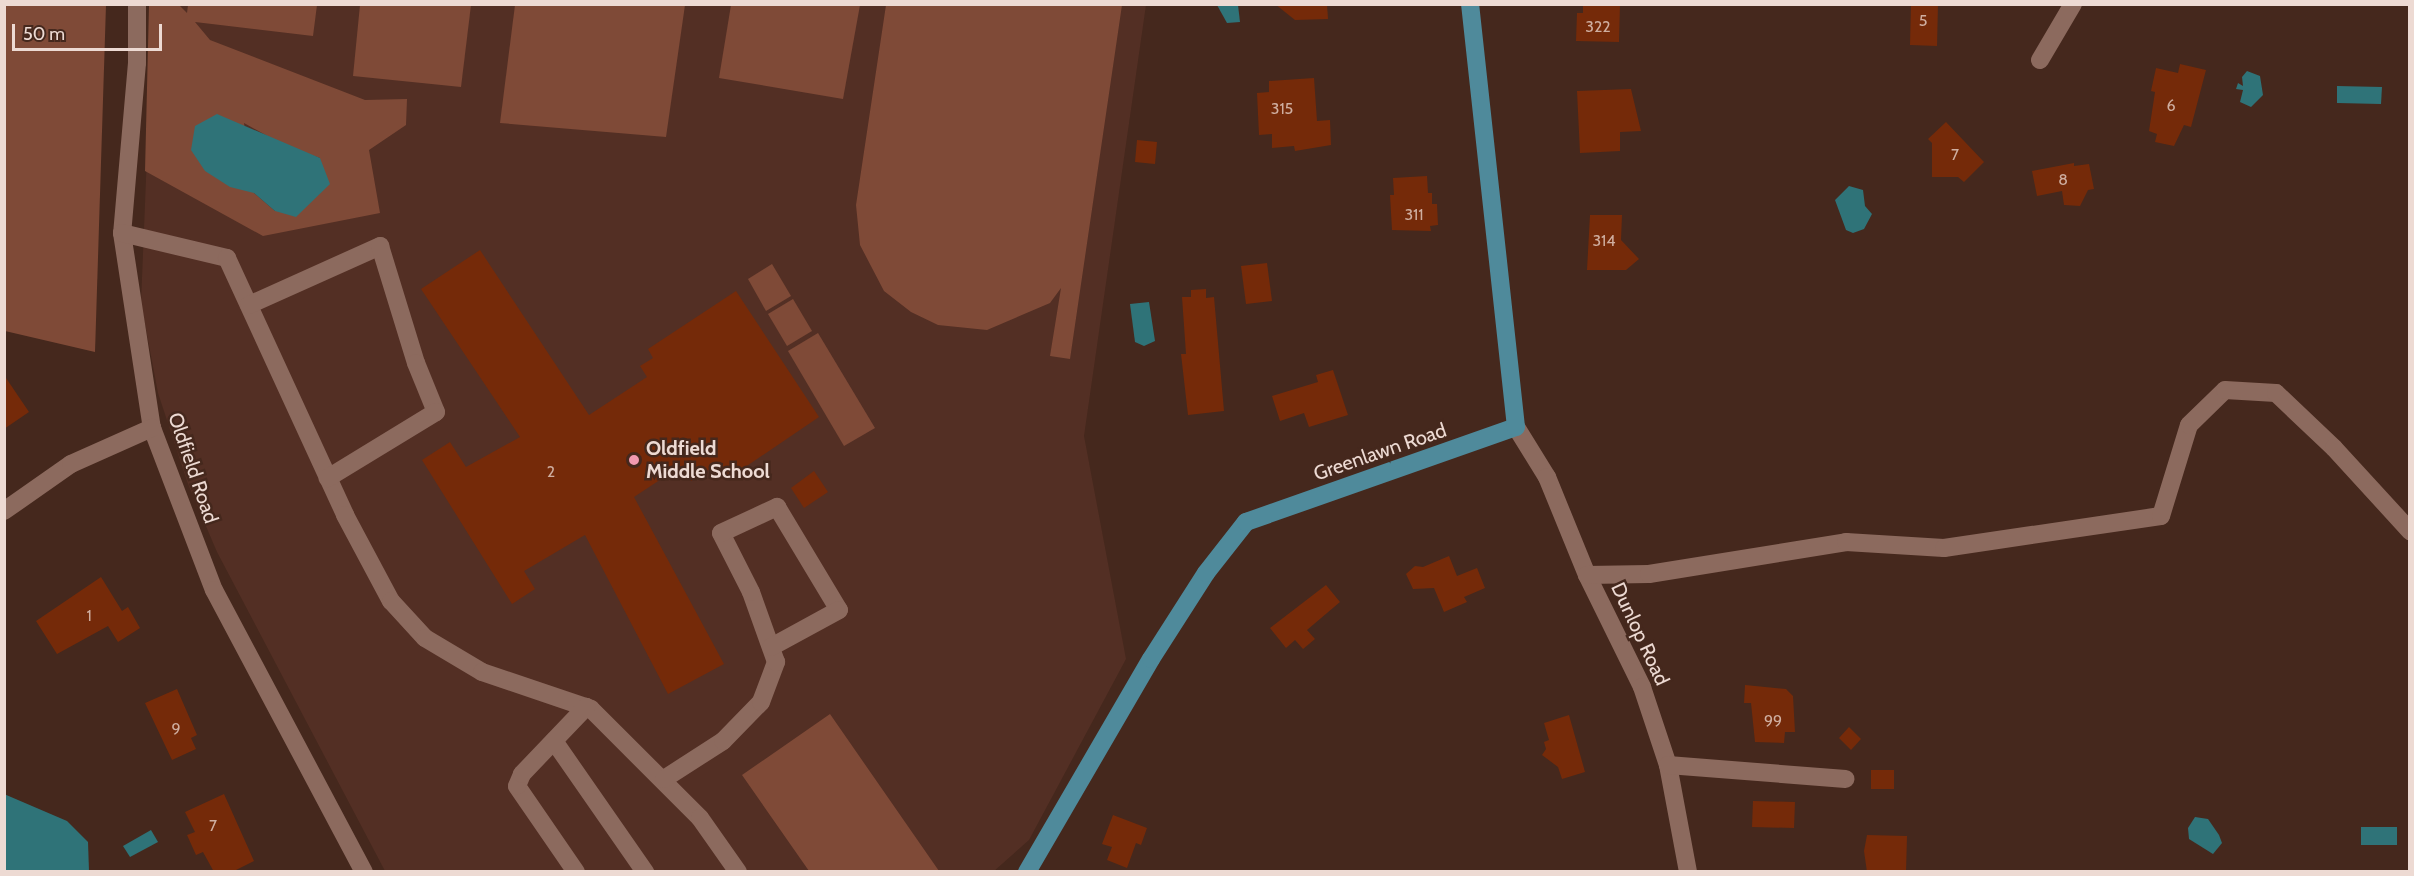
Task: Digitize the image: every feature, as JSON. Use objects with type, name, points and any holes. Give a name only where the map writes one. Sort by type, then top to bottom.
[{"type":"main road","points":[[1470,4],[1516,428]]},
{"type":"main road","name":"Greenlawn Road","points":[[1027,872],[1151,659],[1206,573],[1246,522],[1516,428]]},
{"type":"street","name":"Oldfield Road","points":[[137,4],[137,63],[122,232],[152,428],[214,590],[364,872]]},
{"type":"street","points":[[2040,60],[2073,4]]},
{"type":"street","points":[[122,232],[227,258],[328,478],[391,601],[424,638],[482,672],[586,707],[664,779],[700,818],[738,872]]},
{"type":"street","points":[[249,305],[380,246],[416,363],[436,412],[328,478]]},
{"type":"street","points":[[1587,575],[1649,574],[1846,542],[1944,548],[2161,516],[2189,425],[2225,390],[2276,393],[2334,448],[2409,531]]},
{"type":"street","points":[[4,511],[71,464],[152,428]]},
{"type":"street","name":"Dunlop Road","points":[[1516,428],[1547,477],[1587,575],[1642,687],[1668,765],[1688,872]]},
{"type":"street","points":[[664,779],[723,741],[761,702],[776,662],[751,592],[720,533],[777,507],[839,610],[771,647]]},
{"type":"street","points":[[576,872],[517,786],[522,774],[586,707]]},
{"type":"street","points":[[554,741],[645,872]]},
{"type":"street","points":[[1668,765],[1845,779]]},
{"type":"shaded area","points":[[4,5],[106,5],[95,352],[5,331]]},
{"type":"shaded area","points":[[149,5],[179,5],[187,13],[188,5],[317,5],[313,36],[195,22],[210,40],[365,100],[407,99],[406,125],[369,150],[380,213],[263,236],[145,171]],"holes":[[[244,123],[285,146],[320,158],[275,211],[254,193]]]},
{"type":"shaded area","name":"Oldfield Middle School","points":[[153,5],[1146,5],[1084,436],[1126,659],[1029,840],[993,872],[385,871],[217,552],[188,484],[158,393],[141,303]]},
{"type":"shaded area","points":[[360,5],[471,5],[461,87],[353,76]]},
{"type":"shaded area","points":[[515,5],[685,5],[666,137],[500,123]]},
{"type":"shaded area","points":[[731,5],[860,5],[843,99],[719,78]]},
{"type":"shaded area","points":[[886,5],[1122,5],[1070,359],[1050,356],[1061,288],[1050,303],[987,330],[938,325],[911,312],[884,291],[860,245],[856,205]]},
{"type":"shaded area","points":[[772,264],[791,296],[766,311],[748,279]]},
{"type":"shaded area","points":[[793,299],[812,331],[787,346],[768,314]]},
{"type":"shaded area","points":[[818,333],[875,428],[844,446],[788,351]]},
{"type":"shaded area","points":[[830,714],[939,871],[809,871],[742,775]]},
{"type":"water","points":[[1217,5],[1238,5],[1240,22],[1227,23]]},
{"type":"water","points":[[2247,71],[2260,76],[2263,95],[2251,107],[2240,102],[2243,90],[2236,89],[2238,83],[2243,86],[2242,77]]},
{"type":"water","points":[[2337,86],[2382,87],[2381,104],[2337,103]]},
{"type":"water","points":[[217,114],[320,158],[330,184],[296,217],[275,211],[254,193],[230,187],[205,171],[191,150],[195,126]]},
{"type":"water","points":[[1849,186],[1863,190],[1865,206],[1872,214],[1864,229],[1853,233],[1846,230],[1835,200]]},
{"type":"water","points":[[1149,302],[1155,341],[1144,346],[1135,342],[1130,304]]},
{"type":"water","points":[[4,794],[67,821],[88,842],[89,871],[5,871]]},
{"type":"water","points":[[2195,817],[2208,819],[2219,835],[2222,843],[2213,854],[2189,839],[2188,828]]},
{"type":"water","points":[[2361,827],[2397,827],[2397,845],[2361,845]]},
{"type":"water","points":[[151,830],[158,842],[130,857],[123,846]]},
{"type":"building","points":[[1275,4],[1327,4],[1328,19],[1295,20]]},
{"type":"building","points":[[1583,4],[1620,4],[1619,42],[1576,41],[1577,13],[1583,13]]},
{"type":"building","points":[[1911,4],[1938,4],[1937,46],[1910,45]]},
{"type":"building","points":[[2180,64],[2206,70],[2191,127],[2184,125],[2174,146],[2155,142],[2157,134],[2149,131],[2155,92],[2151,91],[2156,68],[2178,73]]},
{"type":"building","points":[[1314,78],[1317,121],[1330,120],[1331,145],[1295,151],[1294,146],[1272,148],[1272,134],[1259,135],[1257,93],[1269,92],[1269,81]]},
{"type":"building","points":[[1631,89],[1641,131],[1620,132],[1620,151],[1580,153],[1577,91]]},
{"type":"building","points":[[1946,122],[1984,162],[1964,182],[1958,177],[1932,177],[1932,143],[1928,139]]},
{"type":"building","points":[[1137,140],[1157,142],[1155,164],[1135,162]]},
{"type":"building","points":[[2074,163],[2074,166],[2089,164],[2094,189],[2088,190],[2080,206],[2064,205],[2062,191],[2037,196],[2032,171]]},
{"type":"building","points":[[1427,176],[1428,193],[1432,193],[1432,204],[1437,204],[1438,225],[1430,226],[1431,231],[1392,230],[1390,195],[1394,195],[1393,178]]},
{"type":"building","points":[[1590,215],[1622,215],[1621,240],[1639,259],[1626,270],[1587,270]]},
{"type":"building","points":[[480,250],[589,415],[647,377],[640,366],[653,358],[648,349],[736,291],[819,417],[729,478],[719,463],[691,481],[681,466],[634,497],[724,664],[668,694],[585,535],[524,571],[535,589],[512,604],[422,460],[450,442],[466,467],[520,437],[421,289]]},
{"type":"building","points":[[1267,263],[1272,301],[1246,304],[1241,266]]},
{"type":"building","points":[[1206,289],[1206,298],[1214,297],[1224,411],[1188,415],[1181,354],[1186,354],[1182,297],[1191,297],[1191,290]]},
{"type":"building","points":[[1333,370],[1348,415],[1309,427],[1304,413],[1280,421],[1272,396],[1318,382],[1316,375]]},
{"type":"building","points":[[4,375],[29,412],[4,429]]},
{"type":"building","points":[[814,471],[828,492],[804,508],[791,488]]},
{"type":"building","points":[[1449,556],[1457,576],[1477,568],[1485,588],[1464,597],[1467,602],[1444,612],[1434,588],[1413,589],[1406,574],[1415,566],[1423,567]]},
{"type":"building","points":[[101,577],[122,611],[128,607],[140,628],[118,642],[108,626],[57,654],[36,621]]},
{"type":"building","points":[[1326,585],[1340,602],[1307,630],[1315,639],[1303,649],[1295,640],[1286,648],[1270,628]]},
{"type":"building","points":[[1745,685],[1786,689],[1793,696],[1795,732],[1785,732],[1784,743],[1755,742],[1751,703],[1744,703]]},
{"type":"building","points":[[177,689],[197,735],[191,738],[196,749],[172,760],[145,703]]},
{"type":"building","points":[[1569,715],[1585,772],[1562,779],[1558,767],[1542,755],[1546,749],[1544,742],[1549,740],[1544,723]]},
{"type":"building","points":[[1849,727],[1861,739],[1851,750],[1839,738]]},
{"type":"building","points":[[1871,770],[1894,770],[1894,789],[1871,789]]},
{"type":"building","points":[[224,794],[254,861],[232,872],[214,872],[203,852],[196,855],[187,835],[195,832],[185,812]]},
{"type":"building","points":[[1753,801],[1795,802],[1794,828],[1752,827]]},
{"type":"building","points":[[1113,815],[1147,828],[1141,845],[1136,843],[1127,868],[1107,860],[1112,847],[1102,844]]},
{"type":"building","points":[[1867,835],[1907,836],[1906,872],[1867,872],[1864,851]]},
{"type":"place","name":"Oldfield Middle School","points":[[634,460]]}]
